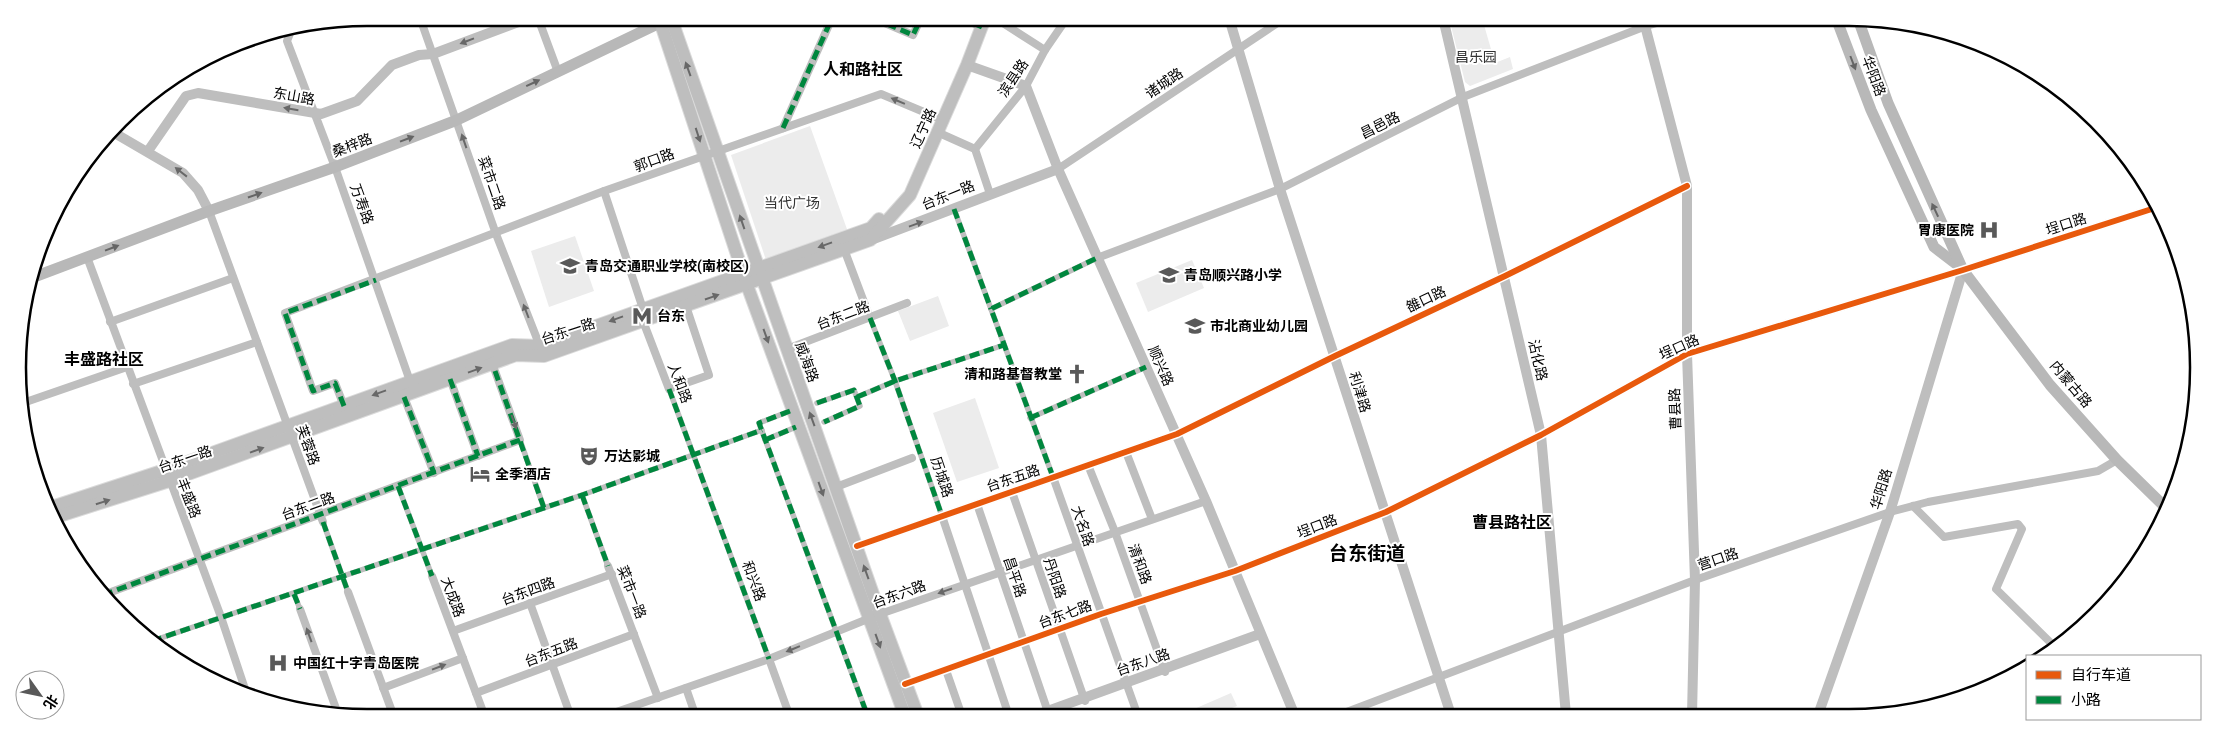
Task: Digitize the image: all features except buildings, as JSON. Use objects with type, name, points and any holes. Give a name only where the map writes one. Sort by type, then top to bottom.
[{"type":"main road","name":"桑梓路","points":[[39,275],[209,211],[335,167],[457,120],[651,26]]},
{"type":"main road","name":"威海路","points":[[669,26],[704,155],[746,279],[875,616],[915,709]]},
{"type":"main road","name":"威海路","points":[[670,26],[718,150],[759,274],[857,546],[875,616],[903,709]]},
{"type":"main road","name":"辽宁路","points":[[870,234],[910,195],[978,26]]},
{"type":"main road","name":"辽宁路","points":[[870,234],[904,191],[967,65],[979,26]]},
{"type":"main road","name":"华阳路","points":[[1839,26],[1871,110],[1934,247],[1963,270]]},
{"type":"main road","name":"华阳路","points":[[1861,27],[1891,111],[1963,270]]},
{"type":"main road","name":"台东一路","points":[[759,274],[844,249],[870,234]]},
{"type":"main road","name":"台东一路","points":[[290,432],[344,406],[450,379],[516,355],[542,351],[870,234]]},
{"type":"main road","name":"内蒙古路","points":[[1963,270],[2050,385],[2117,460],[2161,504]]},
{"type":"main road","name":"台东一路","points":[[643,315],[686,306],[746,279]]},
{"type":"main road","name":"台东一路","points":[[60,516],[410,390],[512,345],[542,351]]},
{"type":"main road","name":"台东一路","points":[[56,506],[167,476]]},
{"type":"street","name":"菜市二路","points":[[423,26],[496,234],[542,351]]},
{"type":"street","name":"东山路","points":[[148,151],[186,96],[198,93],[321,114],[357,100],[392,65],[419,55],[433,54],[508,26]]},
{"type":"street","points":[[541,26],[558,72]]},
{"type":"street","points":[[783,128],[828,26]]},
{"type":"street","points":[[892,26],[913,35],[917,26]]},
{"type":"street","points":[[1008,26],[1045,50]]},
{"type":"street","name":"滨县路","points":[[975,149],[1026,86],[1045,50],[1062,26]]},
{"type":"street","name":"利津路","points":[[1232,26],[1280,189],[1449,709]]},
{"type":"street","name":"诸城路","points":[[1058,169],[1273,26]]},
{"type":"street","name":"沾化路","points":[[1445,26],[1542,435],[1565,709]]},
{"type":"street","name":"昌邑路","points":[[1097,258],[1280,189],[1463,97],[1635,26]]},
{"type":"street","name":"曹县路","points":[[1646,26],[1687,186],[1687,354],[1695,580],[1692,709]]},
{"type":"street","name":"万寿路","points":[[289,36],[287,41],[376,280],[434,473]]},
{"type":"street","points":[[967,65],[1026,86]]},
{"type":"street","name":"顺兴路","points":[[1026,86],[1058,169],[1206,501],[1292,709]]},
{"type":"street","name":"郭口路","points":[[344,406],[335,383],[313,391],[285,313],[376,280],[604,191],[881,94],[940,119]]},
{"type":"street","points":[[937,132],[975,149],[990,194]]},
{"type":"street","points":[[118,135],[184,173],[198,190],[209,211]]},
{"type":"street","name":"台东一路","points":[[870,234],[954,209],[1058,169]]},
{"type":"street","name":"雒口路","points":[[1176,434],[1505,276],[1687,186]]},
{"type":"street","name":"人和路","points":[[604,191],[643,315],[694,455]]},
{"type":"street","points":[[954,209],[991,309],[1097,258]]},
{"type":"street","name":"埕口路","points":[[1235,571],[1386,512],[1542,435],[1687,354],[1963,270],[2151,209]]},
{"type":"street","name":"芙蓉路","points":[[209,211],[391,709]]},
{"type":"street","name":"历城路","points":[[844,249],[896,381],[1007,709]]},
{"type":"street","name":"丰盛路","points":[[87,257],[221,617],[244,686]]},
{"type":"street","name":"华阳路","points":[[1820,709],[1890,512],[1963,270]]},
{"type":"street","points":[[110,322],[233,278]]},
{"type":"street","name":"台东二路","points":[[786,349],[907,303]]},
{"type":"street","points":[[669,389],[709,375],[686,306]]},
{"type":"street","name":"大名路","points":[[991,309],[1135,709]]},
{"type":"street","points":[[133,384],[257,342]]},
{"type":"street","points":[[857,398],[896,381],[1004,345]]},
{"type":"street","points":[[28,401],[127,367]]},
{"type":"street","points":[[1030,418],[1146,367]]},
{"type":"street","points":[[495,372],[544,508]]},
{"type":"street","points":[[450,379],[478,456]]},
{"type":"street","points":[[817,403],[854,390],[860,406],[824,422]]},
{"type":"street","points":[[790,411],[759,423],[865,709]]},
{"type":"street","points":[[765,440],[796,427]]},
{"type":"street","points":[[160,638],[582,495],[762,430]]},
{"type":"street","name":"台东五路","points":[[857,546],[1176,434]]},
{"type":"street","name":"台东二路","points":[[110,592],[321,518],[398,486],[520,440]]},
{"type":"street","points":[[1126,452],[1152,519]]},
{"type":"street","name":"和兴路","points":[[694,455],[787,709]]},
{"type":"street","points":[[836,487],[912,458]]},
{"type":"street","name":"营口路","points":[[1354,709],[1695,580],[1890,512],[2098,471],[2117,460]]},
{"type":"street","name":"清和路","points":[[1088,465],[1115,532],[1165,671]]},
{"type":"street","name":"大成路","points":[[398,486],[482,709]]},
{"type":"street","name":"丹阳路","points":[[1012,492],[1085,699]]},
{"type":"street","name":"菜市一路","points":[[582,495],[658,698]]},
{"type":"street","name":"台东六路","points":[[626,709],[769,659],[875,616],[1206,501]]},
{"type":"street","name":"昌平路","points":[[977,504],[1045,709]]},
{"type":"street","points":[[1913,506],[1944,537],[2018,524],[2022,529],[1996,589],[2050,642]]},
{"type":"street","name":"台东七路","points":[[905,684],[1101,614],[1235,571]]},
{"type":"street","name":"台东四路","points":[[453,631],[612,574]]},
{"type":"street","points":[[294,594],[336,707]]},
{"type":"street","points":[[530,603],[568,709]]},
{"type":"street","name":"台东五路","points":[[476,694],[634,634]]},
{"type":"street","name":"台东八路","points":[[1060,709],[1261,636]]},
{"type":"street","points":[[383,688],[463,658]]},
{"type":"street","points":[[946,670],[960,709]]},
{"type":"street","points":[[686,688],[693,709]]},
{"type":"green space","name":"昌乐园","points":[[1451,26],[1484,26],[1495,63],[1510,57],[1513,69],[1470,86],[1465,82]]},
{"type":"green space","name":"当代广场","points":[[810,126],[848,232],[766,260],[731,155]]},
{"type":"green space","points":[[575,236],[594,291],[549,307],[531,251]]},
{"type":"green space","points":[[1192,260],[1204,288],[1148,312],[1136,283]]},
{"type":"green space","points":[[938,296],[949,326],[910,341],[898,311]]},
{"type":"green space","points":[[975,398],[999,468],[957,482],[933,413]]},
{"type":"green space","points":[[1231,693],[1237,706],[1229,709],[1194,709]]},
{"type":"marked path","points":[[783,128],[828,26]]},
{"type":"marked path","points":[[892,26],[913,35],[917,26]]},
{"type":"marked path","points":[[954,209],[991,309]]},
{"type":"marked path","points":[[1053,477],[991,309],[1097,258]]},
{"type":"marked path","points":[[344,406],[335,383],[313,391],[285,313],[376,280]]},
{"type":"marked path","points":[[870,318],[895,381],[942,516]]},
{"type":"marked path","points":[[857,397],[895,381],[1004,345]]},
{"type":"marked path","points":[[1030,418],[1146,367]]},
{"type":"marked path","points":[[495,371],[544,508]]},
{"type":"marked path","points":[[450,379],[478,456]]},
{"type":"marked path","points":[[669,389],[769,659]]},
{"type":"marked path","points":[[817,403],[854,390],[860,406],[824,422]]},
{"type":"marked path","points":[[404,397],[434,473]]},
{"type":"marked path","points":[[790,411],[759,423],[865,709]]},
{"type":"marked path","points":[[765,440],[796,427]]},
{"type":"marked path","points":[[160,638],[582,495],[762,430]]},
{"type":"marked path","points":[[110,592],[520,440]]},
{"type":"marked path","points":[[398,486],[432,576]]},
{"type":"marked path","points":[[582,495],[608,566]]},
{"type":"marked path","points":[[323,522],[348,592]]},
{"type":"marked path","points":[[294,594],[300,609]]},
{"type":"cycle path","points":[[857,546],[1177,434],[1687,186]]},
{"type":"cycle path","points":[[905,684],[1101,614],[1235,571],[1386,512],[1541,435],[1687,354],[1963,270],[2151,209]]},
{"type":"place","name":"胃康医院","points":[[1989,230]]},
{"type":"place","name":"青岛交通职业学校(南校区)","points":[[570,266]]},
{"type":"place","name":"青岛顺兴路小学","points":[[1169,275]]},
{"type":"place","name":"台东","points":[[642,316]]},
{"type":"place","name":"市北商业幼儿园","points":[[1195,326]]},
{"type":"place","name":"清和路基督教堂","points":[[1077,374]]},
{"type":"place","name":"万达影城","points":[[589,456]]},
{"type":"place","name":"全季酒店","points":[[480,474]]},
{"type":"place","name":"中国红十字青岛医院","points":[[278,663]]},
{"type":"district","name":"人和路社区","points":[[863,69]]},
{"type":"district","name":"丰盛路社区","points":[[104,359]]},
{"type":"district","name":"曹县路社区","points":[[1512,522]]},
{"type":"district","name":"台东街道","points":[[1367,553]]}]
